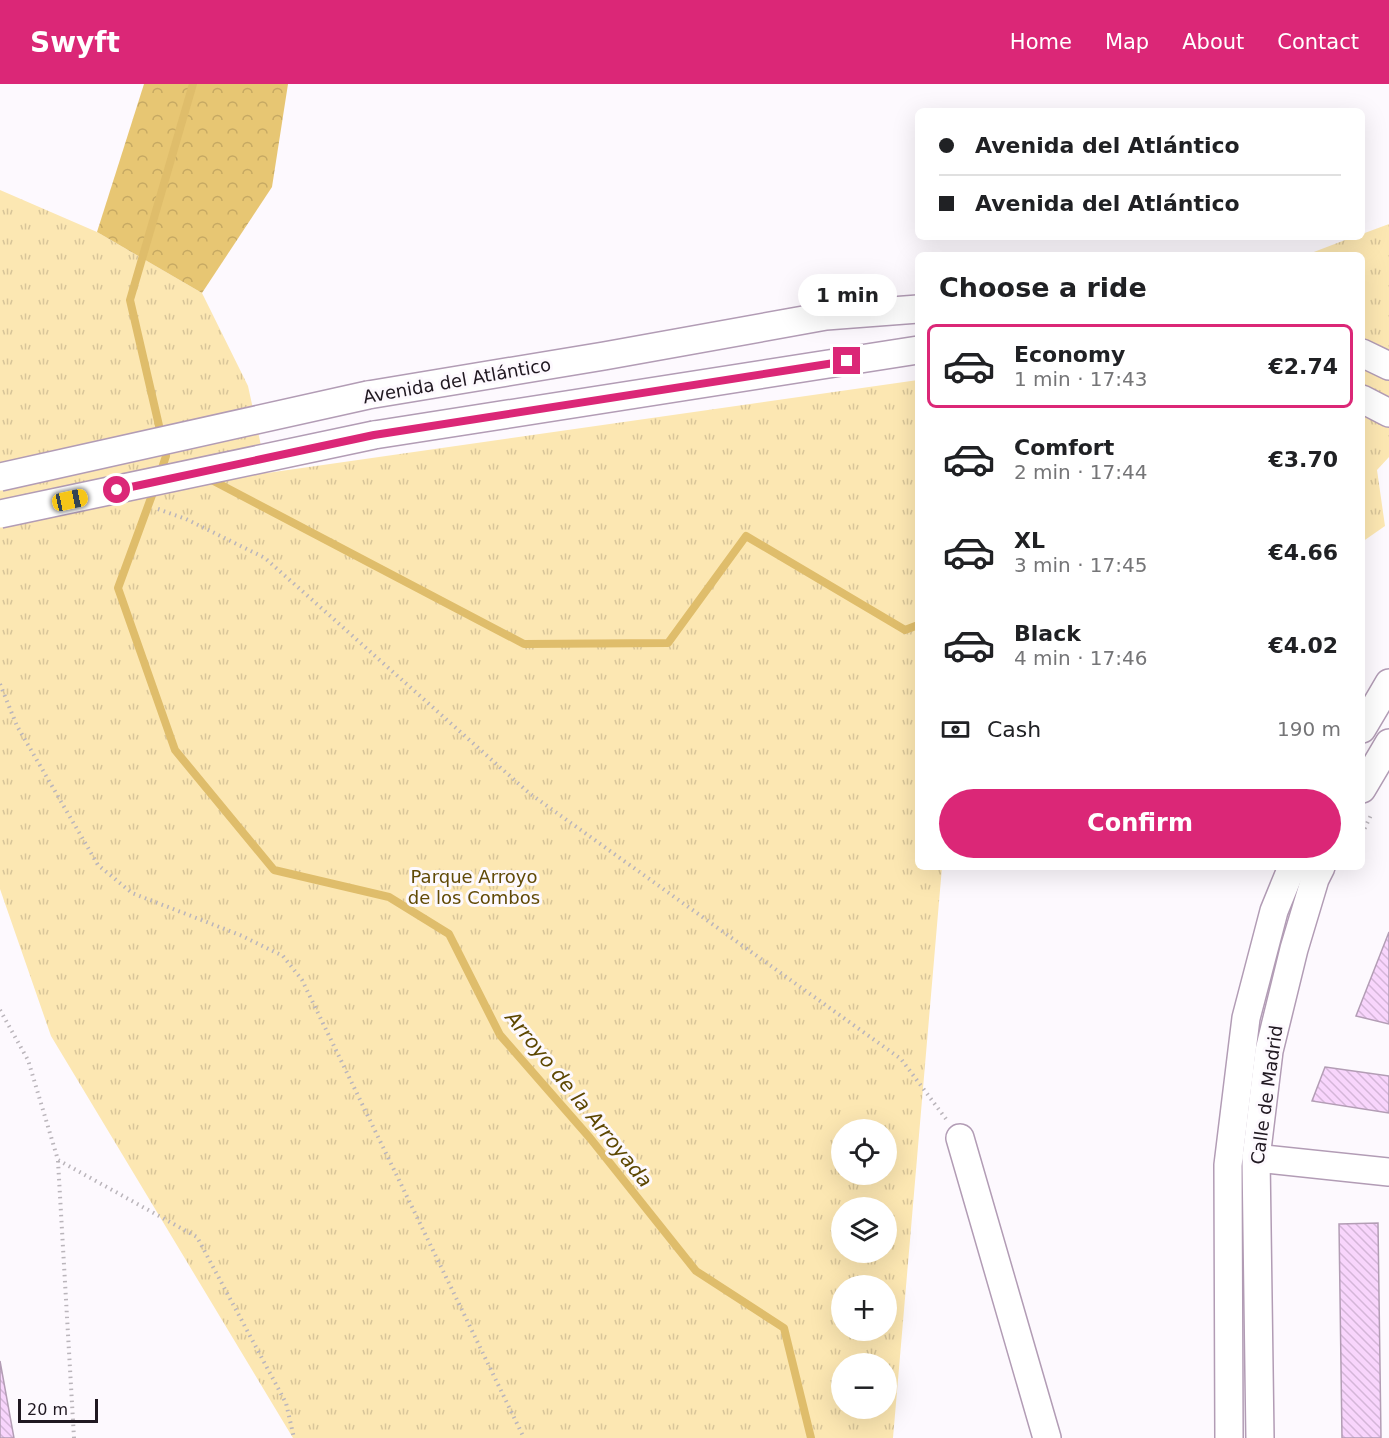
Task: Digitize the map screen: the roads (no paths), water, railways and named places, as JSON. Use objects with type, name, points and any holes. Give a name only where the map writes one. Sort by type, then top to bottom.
[{"type":"street","name":"Avenida del Atlántico","points":[[0,477],[368,395],[604,356],[826,315],[915,309]]},
{"type":"street","points":[[0,514],[374,435],[915,350]]},
{"type":"street","points":[[1365,354],[1389,366]]},
{"type":"street","points":[[1365,401],[1389,413]]},
{"type":"street","points":[[1365,724],[1389,683]]},
{"type":"street","points":[[1365,784],[1389,743]]},
{"type":"street","name":"Calle de Madrid","points":[[1230,1438],[1228,1166],[1246,1018],[1274,910],[1291,870]]},
{"type":"street","name":"Calle de Madrid","points":[[1260,1438],[1256,1158],[1269,1051],[1297,939],[1320,870]]},
{"type":"street","points":[[960,1138],[1047,1438]]},
{"type":"street","points":[[1256,1158],[1389,1172]]},
{"type":"waterway","name":"Arroyo de la Arroyada","points":[[160,474],[166,456],[130,300],[193,84]]},
{"type":"waterway","points":[[206,477],[524,644],[668,643],[746,536],[905,630],[915,626]]},
{"type":"waterway","name":"Arroyo de la Arroyada","points":[[155,487],[118,588],[175,750],[274,870],[389,897],[449,934],[500,1035],[590,1138],[696,1271],[784,1328],[811,1438]]},
{"type":"park label","name":"Parque Arroyo de los Combos","points":[[474,887]]}]
